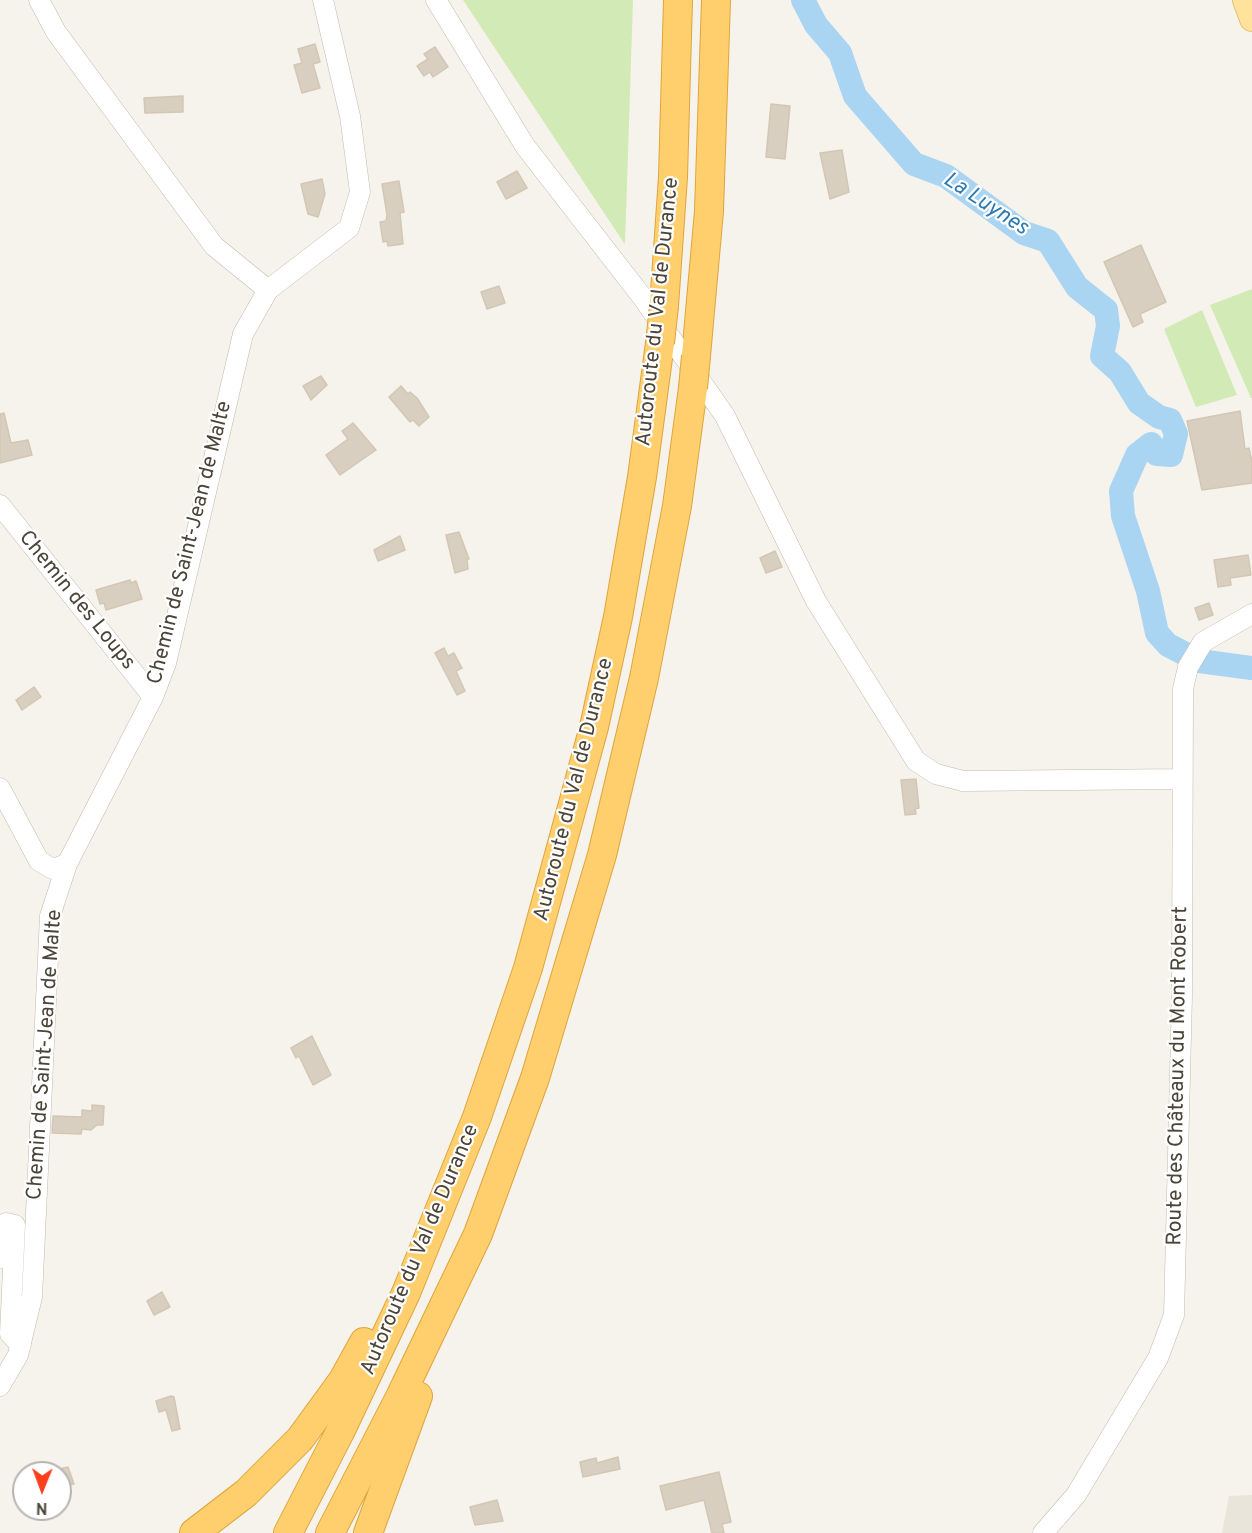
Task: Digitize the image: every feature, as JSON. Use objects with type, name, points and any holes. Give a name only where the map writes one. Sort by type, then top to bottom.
[{"type":"highway","name":"Autoroute du Val de Durance","points":[[288,1533],[345,1422],[406,1293],[463,1154],[528,968],[594,727],[618,617],[642,477],[660,343],[673,177],[678,0]]},
{"type":"highway","name":"Autoroute du Val de Durance","points":[[330,1533],[400,1397],[478,1234],[535,1078],[602,855],[656,621],[677,506],[693,388],[709,211],[716,0]]},
{"type":"highway","points":[[194,1533],[237,1501],[273,1468],[324,1407],[364,1342],[463,1154]]},
{"type":"highway","points":[[368,1533],[478,1234]]},
{"type":"main road","points":[[1245,0],[1252,19]]},
{"type":"street","points":[[39,0],[56,32],[214,246],[267,290],[349,228],[360,192],[350,116],[323,0]]},
{"type":"street","points":[[436,0],[525,146],[644,298],[725,416],[816,601],[916,761],[936,774],[963,782],[1182,779]]},
{"type":"street","name":"Chemin de Saint-Jean de Malte","points":[[0,1386],[18,1355],[32,1297],[50,916],[67,864],[153,697],[166,663],[243,334],[267,290]]},
{"type":"street","name":"Chemin des Loups","points":[[0,505],[153,697]]},
{"type":"street","name":"Route des Châteaux du Mont Robert","points":[[1043,1533],[1076,1495],[1158,1358],[1174,1316],[1182,995],[1183,689],[1188,667],[1203,642],[1252,614]]},
{"type":"street","points":[[0,788],[39,861],[53,869],[67,864]]},
{"type":"street","points":[[0,1258],[6,1223],[15,1224],[10,1334],[21,1345]]},
{"type":"shaded area","points":[[1252,1495],[1252,1533],[1222,1533],[1229,1496]]},
{"type":"green space","points":[[463,0],[633,0],[625,244],[624,243]]},
{"type":"green space","points":[[1252,289],[1252,398],[1251,398],[1210,305]]},
{"type":"green space","points":[[1202,310],[1237,395],[1196,407],[1164,329]]},
{"type":"building","points":[[315,44],[320,62],[313,64],[320,88],[302,93],[294,65],[302,63],[298,49]]},
{"type":"building","points":[[435,47],[448,67],[433,77],[430,72],[424,76],[417,66],[428,59],[424,54]]},
{"type":"building","points":[[183,96],[183,112],[145,113],[144,98]]},
{"type":"building","points":[[771,104],[790,106],[785,159],[766,157]]},
{"type":"building","points":[[842,150],[849,192],[830,199],[820,153]]},
{"type":"building","points":[[517,171],[527,188],[506,199],[497,182]]},
{"type":"building","points":[[322,179],[325,194],[318,217],[308,214],[301,184]]},
{"type":"building","points":[[399,181],[404,212],[400,213],[403,244],[388,246],[387,241],[383,242],[380,222],[386,221],[387,215],[382,184]]},
{"type":"building","points":[[1141,245],[1166,302],[1140,314],[1143,322],[1133,327],[1104,262]]},
{"type":"building","points":[[499,286],[505,303],[487,309],[481,292]]},
{"type":"building","points":[[321,376],[327,385],[311,400],[303,386]]},
{"type":"building","points":[[401,386],[408,394],[410,392],[417,398],[429,417],[419,426],[413,420],[410,422],[389,397]]},
{"type":"building","points":[[1240,411],[1245,449],[1249,448],[1252,462],[1252,483],[1202,490],[1187,421]]},
{"type":"building","points":[[4,413],[11,443],[28,440],[32,455],[0,463],[0,414]]},
{"type":"building","points":[[353,423],[376,450],[340,475],[326,455],[348,439],[342,431]]},
{"type":"building","points":[[459,532],[469,559],[467,559],[468,569],[455,573],[446,535]]},
{"type":"building","points":[[400,536],[405,550],[378,561],[374,550]]},
{"type":"building","points":[[775,551],[782,567],[766,573],[760,558]]},
{"type":"building","points":[[1248,555],[1251,575],[1230,578],[1231,585],[1218,587],[1214,560]]},
{"type":"building","points":[[130,580],[131,583],[136,581],[142,599],[106,610],[104,603],[100,604],[96,590]]},
{"type":"building","points":[[1209,603],[1213,615],[1199,620],[1195,608]]},
{"type":"building","points":[[444,648],[448,656],[454,653],[462,668],[456,671],[465,691],[457,695],[435,653]]},
{"type":"building","points":[[34,687],[41,697],[22,710],[16,700]]},
{"type":"building","points":[[916,779],[919,808],[915,809],[916,814],[905,815],[901,780]]},
{"type":"building","points":[[312,1036],[331,1075],[313,1085],[299,1056],[296,1058],[291,1048]]},
{"type":"building","points":[[92,1105],[104,1106],[103,1125],[97,1125],[91,1130],[82,1129],[81,1134],[52,1133],[53,1116],[82,1117],[82,1110],[92,1111]]},
{"type":"building","points":[[162,1292],[170,1307],[154,1315],[147,1301]]},
{"type":"building","points":[[174,1397],[180,1429],[172,1431],[166,1410],[159,1412],[156,1401]]},
{"type":"building","points":[[618,1457],[620,1469],[583,1477],[580,1462],[596,1458],[597,1463]]},
{"type":"building","points":[[719,1472],[731,1522],[722,1524],[724,1533],[712,1533],[704,1500],[666,1510],[660,1486]]},
{"type":"building","points":[[497,1500],[503,1521],[475,1525],[470,1507]]},
{"type":"waterway","name":"La Luynes","points":[[803,0],[816,25],[840,53],[855,96],[914,164],[946,176],[1024,233],[1048,241],[1077,287],[1106,310],[1108,326],[1102,356],[1120,372],[1139,403],[1159,417],[1170,420],[1176,434],[1171,455],[1157,454],[1151,444],[1137,455],[1121,491],[1123,516],[1148,591],[1157,633],[1168,645],[1199,661],[1252,668]]}]
